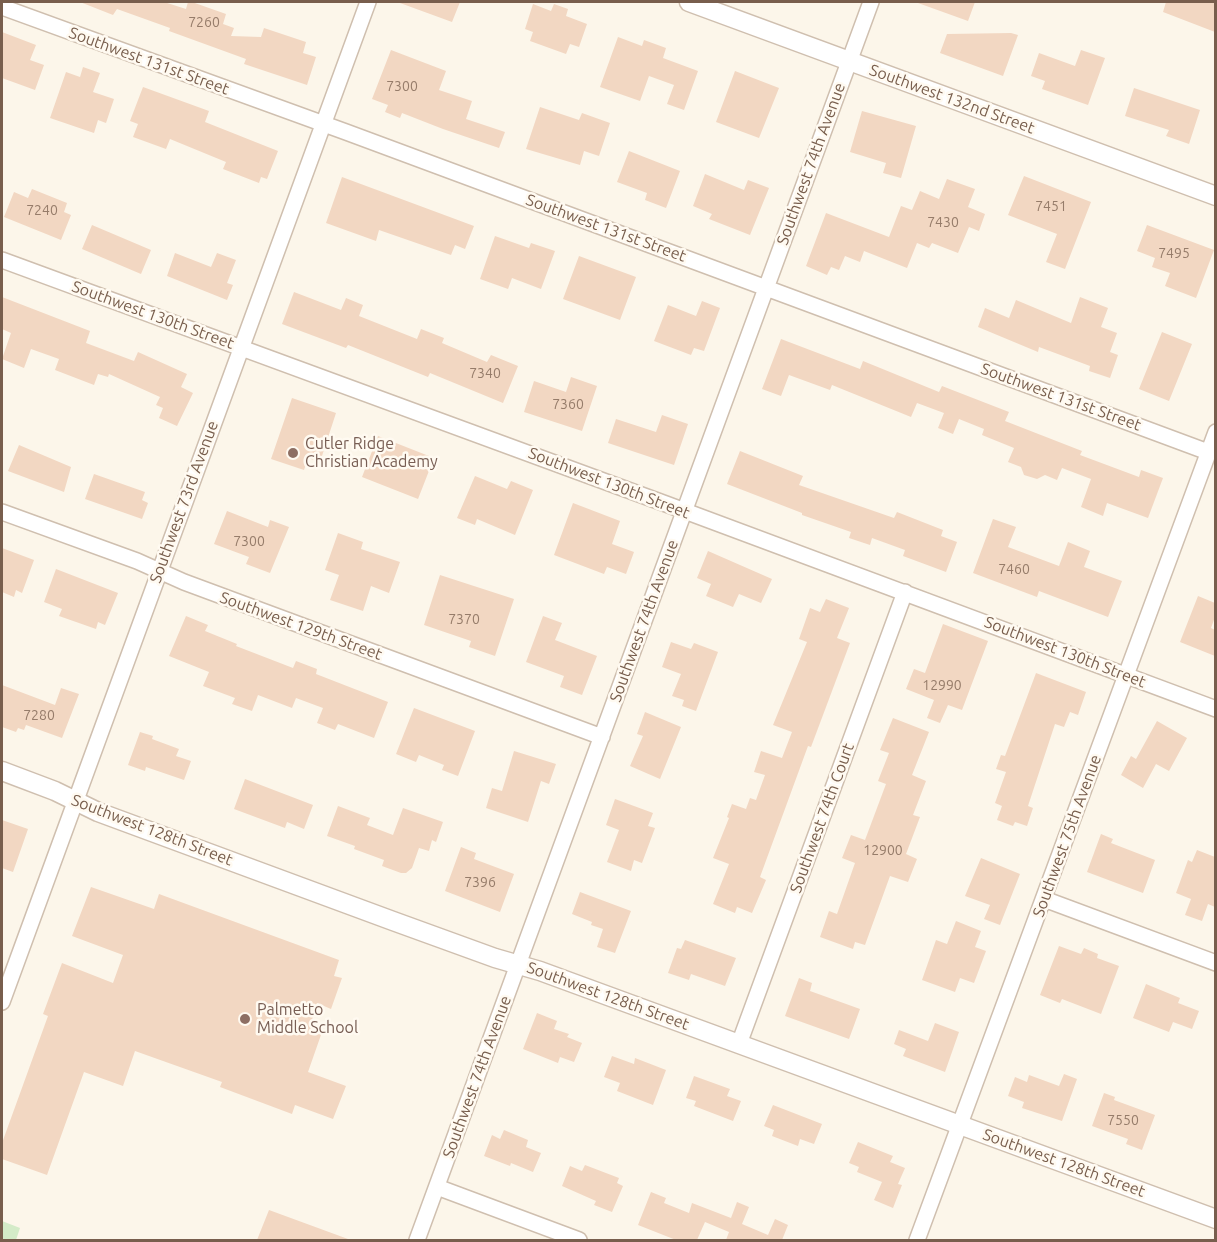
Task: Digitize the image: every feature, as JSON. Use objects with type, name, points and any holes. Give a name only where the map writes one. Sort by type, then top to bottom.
[{"type":"street","name":"Southwest 73rd Avenue","points":[[2,1002],[368,2]]},
{"type":"street","name":"Southwest 132nd Street","points":[[689,2],[1215,196]]},
{"type":"street","name":"Southwest 74th Avenue","points":[[417,1240],[871,2]]},
{"type":"street","name":"Southwest 131st Street","points":[[2,7],[1208,452]]},
{"type":"street","name":"Southwest 130th Street","points":[[2,260],[905,592],[1215,709]]},
{"type":"street","name":"Southwest 75th Avenue","points":[[917,1240],[1215,432]]},
{"type":"street","name":"Southwest 129th Street","points":[[2,512],[602,737]]},
{"type":"street","name":"Southwest 74th Court","points":[[739,1044],[905,592]]},
{"type":"street","name":"Southwest 128th Street","points":[[2,771],[55,791],[98,812],[495,958],[540,970],[1215,1219]]},
{"type":"street","points":[[1044,899],[1215,963]]},
{"type":"street","points":[[436,1187],[579,1240]]},
{"type":"green space","points":[[2,1221],[20,1228],[16,1240],[2,1240]]},
{"type":"building","points":[[80,2],[164,2],[186,9],[188,2],[192,2],[226,14],[223,24],[234,28],[231,36],[261,37],[264,28],[306,42],[303,53],[316,57],[307,85],[244,64],[246,59],[169,31],[170,28],[117,9],[113,15]]},
{"type":"building","points":[[400,2],[460,2],[452,22]]},
{"type":"building","points":[[918,2],[975,2],[968,21]]},
{"type":"building","points":[[1166,2],[1215,2],[1215,32],[1163,12]]},
{"type":"building","points":[[533,4],[551,11],[554,4],[568,9],[566,16],[587,24],[579,47],[570,44],[566,54],[530,41],[533,32],[525,29]]},
{"type":"building","points":[[2,32],[36,45],[30,60],[44,65],[35,90],[2,78]]},
{"type":"building","points":[[1011,33],[1018,35],[1003,76],[940,53],[947,34]]},
{"type":"building","points":[[618,37],[642,46],[644,40],[666,48],[663,58],[698,71],[684,110],[667,104],[674,85],[649,76],[640,101],[600,87]]},
{"type":"building","points":[[391,50],[446,71],[439,90],[472,101],[466,119],[505,132],[499,148],[402,113],[400,118],[385,112],[388,105],[372,99]]},
{"type":"building","points":[[1081,50],[1105,58],[1088,105],[1042,89],[1045,81],[1031,76],[1039,53],[1075,66]]},
{"type":"building","points":[[83,67],[100,73],[93,92],[114,99],[106,123],[98,120],[94,133],[50,118],[66,72],[80,77]]},
{"type":"building","points":[[735,71],[779,88],[759,138],[716,122]]},
{"type":"building","points":[[143,87],[209,111],[205,122],[278,151],[267,179],[261,177],[259,183],[223,169],[226,162],[170,139],[166,149],[133,137],[138,124],[130,121]]},
{"type":"building","points":[[1134,88],[1200,110],[1189,144],[1166,136],[1169,130],[1125,116]]},
{"type":"building","points":[[540,107],[579,120],[582,113],[610,123],[599,156],[584,151],[580,165],[526,149]]},
{"type":"building","points":[[862,111],[916,126],[901,178],[883,173],[886,163],[850,152]]},
{"type":"building","points":[[629,151],[680,171],[666,208],[645,200],[647,193],[617,182]]},
{"type":"building","points":[[705,174],[744,190],[748,180],[769,188],[750,235],[709,219],[712,214],[693,206]]},
{"type":"building","points":[[1024,176],[1091,202],[1065,269],[1046,262],[1057,234],[1008,215]]},
{"type":"building","points":[[342,177],[474,226],[465,249],[455,245],[451,255],[379,230],[376,241],[326,223]]},
{"type":"building","points":[[947,179],[975,189],[968,207],[985,214],[979,231],[969,227],[958,253],[932,243],[929,248],[917,243],[907,268],[864,251],[860,262],[845,256],[839,270],[831,267],[827,275],[806,266],[826,213],[889,237],[901,206],[912,210],[920,191],[939,199]]},
{"type":"building","points":[[32,189],[67,203],[64,212],[71,215],[61,240],[4,217],[14,192],[28,198]]},
{"type":"building","points":[[92,225],[151,250],[141,274],[82,249]]},
{"type":"building","points":[[1147,225],[1214,250],[1196,298],[1165,286],[1170,273],[1152,267],[1155,258],[1137,251]]},
{"type":"building","points":[[495,236],[529,248],[531,243],[555,251],[541,289],[512,278],[508,289],[480,279]]},
{"type":"building","points":[[175,253],[211,267],[217,253],[236,260],[227,283],[233,285],[227,300],[167,276]]},
{"type":"building","points":[[579,256],[636,277],[620,320],[563,299]]},
{"type":"building","points":[[294,292],[341,310],[346,298],[363,305],[359,316],[417,339],[421,329],[444,338],[442,343],[487,362],[491,355],[518,366],[503,403],[430,373],[428,377],[348,345],[346,348],[282,324]]},
{"type":"building","points":[[2,297],[90,331],[86,343],[134,361],[138,352],[187,374],[181,387],[193,393],[177,426],[159,418],[163,408],[156,405],[160,397],[109,374],[108,377],[98,374],[94,385],[55,370],[59,359],[31,349],[24,368],[2,359],[11,333],[2,329]]},
{"type":"building","points":[[1080,297],[1108,308],[1101,327],[1117,333],[1110,352],[1118,355],[1110,378],[1089,371],[1090,366],[1039,347],[1038,352],[978,327],[985,308],[1009,318],[1016,300],[1071,323]]},
{"type":"building","points":[[702,301],[720,308],[704,351],[694,348],[691,355],[654,341],[668,305],[696,316]]},
{"type":"building","points":[[1162,332],[1192,344],[1169,401],[1139,389]]},
{"type":"building","points":[[781,339],[860,369],[863,361],[939,392],[942,386],[1009,412],[1005,421],[1082,451],[1080,455],[1139,477],[1141,470],[1163,478],[1148,518],[1107,503],[1103,516],[1081,507],[1091,479],[1062,468],[1057,480],[1045,475],[1037,479],[1024,475],[1021,467],[1008,462],[1014,448],[982,435],[984,429],[959,419],[953,434],[938,428],[944,413],[917,403],[911,417],[832,385],[830,390],[789,375],[781,396],[762,389]]},
{"type":"building","points":[[571,377],[597,386],[582,431],[524,412],[534,381],[566,392]]},
{"type":"building","points":[[292,398],[336,413],[320,462],[308,458],[304,470],[271,459]]},
{"type":"building","points":[[662,415],[688,424],[674,465],[608,443],[616,419],[656,432]]},
{"type":"building","points":[[378,436],[434,458],[418,499],[362,477]]},
{"type":"building","points":[[19,445],[71,467],[64,492],[8,471]]},
{"type":"building","points":[[740,451],[803,476],[799,485],[894,518],[897,512],[943,530],[941,536],[957,542],[946,572],[903,556],[905,550],[872,538],[870,545],[849,538],[851,532],[802,515],[802,513],[727,484]]},
{"type":"building","points":[[94,474],[145,492],[142,500],[148,503],[142,519],[85,499]]},
{"type":"building","points":[[475,476],[507,489],[511,481],[533,490],[515,535],[477,519],[475,525],[457,518]]},
{"type":"building","points":[[573,503],[620,521],[612,544],[634,552],[626,574],[607,567],[604,574],[554,555]]},
{"type":"building","points":[[227,511],[268,527],[270,520],[289,527],[270,573],[246,564],[249,557],[214,544]]},
{"type":"building","points":[[993,519],[1016,527],[1008,547],[1059,566],[1068,542],[1090,551],[1084,567],[1122,581],[1108,617],[1039,591],[1037,597],[973,573]]},
{"type":"building","points":[[338,533],[363,542],[361,549],[400,562],[389,593],[371,586],[363,611],[330,600],[339,575],[325,570]]},
{"type":"building","points":[[2,548],[34,560],[22,593],[16,590],[14,597],[2,592]]},
{"type":"building","points":[[708,551],[772,579],[761,603],[739,594],[733,607],[706,596],[711,584],[697,578]]},
{"type":"building","points":[[56,569],[118,593],[105,625],[98,622],[96,629],[59,616],[62,609],[44,602]]},
{"type":"building","points":[[440,575],[514,599],[495,656],[469,647],[471,641],[424,625]]},
{"type":"building","points":[[1198,596],[1215,603],[1215,617],[1211,628],[1215,630],[1215,656],[1180,642]]},
{"type":"building","points":[[826,599],[849,608],[837,638],[850,643],[811,747],[808,746],[760,877],[766,880],[752,913],[737,907],[735,913],[713,904],[729,864],[713,858],[729,818],[727,817],[732,804],[746,809],[750,798],[756,800],[765,775],[754,772],[761,751],[782,758],[792,732],[773,725],[807,642],[799,639],[810,608],[820,612]]},
{"type":"building","points":[[186,616],[208,625],[205,631],[237,644],[236,646],[293,668],[296,661],[317,669],[316,674],[388,702],[374,738],[338,724],[335,730],[317,723],[323,708],[296,698],[292,708],[258,695],[252,711],[232,704],[235,698],[203,686],[209,672],[169,656]]},
{"type":"building","points":[[543,616],[562,623],[555,640],[597,656],[582,695],[560,687],[564,676],[526,662]]},
{"type":"building","points":[[943,624],[988,641],[962,710],[948,705],[940,723],[927,718],[934,700],[906,689],[914,669],[925,673]]},
{"type":"building","points":[[671,642],[691,649],[694,643],[718,652],[696,711],[682,706],[684,700],[672,696],[681,674],[662,667]]},
{"type":"building","points":[[1036,673],[1086,692],[1078,715],[1070,712],[1064,727],[1055,724],[1028,806],[1033,808],[1027,826],[1015,822],[1013,826],[997,820],[1002,806],[995,803],[1006,772],[996,769],[1001,755],[1005,756]]},
{"type":"building","points":[[2,685],[55,705],[61,688],[79,694],[62,738],[26,725],[24,730],[18,728],[16,732],[2,727]]},
{"type":"building","points":[[414,708],[475,731],[458,776],[442,770],[444,765],[419,755],[416,762],[396,754]]},
{"type":"building","points":[[645,712],[681,727],[660,779],[630,766],[643,736],[637,734]]},
{"type":"building","points":[[893,718],[929,732],[912,775],[926,781],[913,815],[920,817],[906,854],[917,859],[908,882],[890,876],[865,945],[855,942],[853,949],[820,937],[829,911],[837,914],[855,863],[842,858],[851,835],[865,840],[886,784],[878,781],[889,753],[880,750]]},
{"type":"building","points":[[1157,721],[1187,738],[1169,771],[1156,764],[1143,788],[1121,775],[1131,756],[1136,759]]},
{"type":"building","points":[[140,732],[179,749],[176,756],[191,761],[184,780],[146,767],[145,771],[128,765]]},
{"type":"building","points":[[514,751],[556,764],[549,784],[541,781],[528,822],[486,808],[492,788],[502,791]]},
{"type":"building","points":[[245,779],[313,805],[304,829],[287,822],[285,828],[234,809]]},
{"type":"building","points":[[615,799],[653,813],[648,826],[655,828],[642,863],[634,860],[631,871],[607,862],[619,830],[606,825]]},
{"type":"building","points":[[338,806],[370,818],[367,825],[393,835],[403,808],[443,822],[436,842],[432,840],[429,851],[419,848],[412,868],[406,873],[401,873],[382,866],[384,860],[327,836]]},
{"type":"building","points":[[2,820],[28,829],[13,872],[2,868]]},
{"type":"building","points":[[1101,834],[1113,839],[1111,843],[1155,860],[1143,893],[1087,872]]},
{"type":"building","points":[[461,847],[476,853],[474,859],[514,874],[500,912],[445,891]]},
{"type":"building","points":[[1197,850],[1215,857],[1215,907],[1208,904],[1202,921],[1185,915],[1191,899],[1176,893],[1188,860],[1192,862]]},
{"type":"building","points":[[981,858],[1020,874],[1000,925],[984,919],[990,905],[965,896]]},
{"type":"building","points":[[91,887],[154,909],[159,894],[339,960],[334,976],[342,978],[331,1009],[317,1003],[310,1027],[322,1032],[308,1072],[346,1086],[333,1119],[295,1105],[292,1114],[220,1087],[222,1082],[135,1051],[123,1086],[84,1072],[47,1175],[2,1159],[2,1143],[48,1016],[43,1014],[62,963],[113,983],[123,955],[72,936]]},
{"type":"building","points":[[580,892],[631,911],[615,953],[597,947],[603,929],[572,914]]},
{"type":"building","points":[[956,921],[981,931],[975,947],[986,951],[974,983],[960,978],[955,992],[922,980],[936,940],[947,944]]},
{"type":"building","points":[[685,940],[736,958],[725,986],[691,974],[689,980],[668,973],[677,948],[681,949]]},
{"type":"building","points":[[1059,946],[1081,954],[1084,948],[1098,954],[1097,958],[1119,966],[1101,1014],[1062,999],[1060,1003],[1040,995]]},
{"type":"building","points":[[799,978],[812,983],[810,991],[860,1009],[849,1039],[785,1016]]},
{"type":"building","points":[[1146,984],[1180,998],[1178,1003],[1199,1011],[1192,1029],[1173,1022],[1169,1032],[1133,1018]]},
{"type":"building","points":[[537,1013],[557,1021],[554,1029],[569,1034],[567,1037],[582,1043],[574,1062],[560,1057],[558,1063],[523,1049]]},
{"type":"building","points":[[935,1023],[959,1032],[945,1072],[903,1056],[906,1049],[894,1044],[899,1030],[928,1041]]},
{"type":"building","points":[[612,1056],[634,1064],[635,1058],[666,1070],[653,1105],[617,1091],[620,1083],[604,1077]]},
{"type":"building","points":[[1064,1074],[1077,1079],[1062,1121],[1022,1108],[1024,1102],[1008,1096],[1015,1077],[1027,1082],[1029,1075],[1059,1086]]},
{"type":"building","points":[[694,1076],[730,1089],[727,1096],[741,1101],[733,1121],[694,1106],[696,1101],[686,1098]]},
{"type":"building","points":[[1104,1093],[1115,1097],[1114,1100],[1155,1115],[1142,1150],[1126,1144],[1128,1139],[1092,1126]]},
{"type":"building","points":[[773,1105],[822,1124],[814,1144],[800,1139],[798,1146],[772,1136],[774,1130],[764,1126]]},
{"type":"building","points":[[504,1130],[528,1140],[526,1147],[541,1153],[533,1172],[484,1156],[492,1135],[500,1139]]},
{"type":"building","points":[[858,1142],[893,1156],[890,1162],[905,1168],[898,1184],[902,1185],[893,1208],[874,1200],[882,1182],[857,1172],[859,1167],[849,1163]]},
{"type":"building","points":[[585,1165],[619,1178],[617,1183],[623,1186],[612,1212],[594,1205],[596,1201],[562,1186],[570,1166],[582,1171]]},
{"type":"building","points":[[651,1192],[666,1198],[664,1203],[689,1213],[692,1203],[731,1218],[737,1202],[749,1207],[742,1224],[768,1235],[775,1219],[788,1225],[782,1240],[726,1240],[729,1232],[705,1222],[697,1240],[676,1240],[638,1225]]},
{"type":"building","points":[[269,1210],[348,1239],[348,1240],[257,1240]]},
{"type":"place","name":"Cutler Ridge Christian Academy","points":[[293,453]]},
{"type":"place","name":"Palmetto Middle School","points":[[245,1019]]}]
